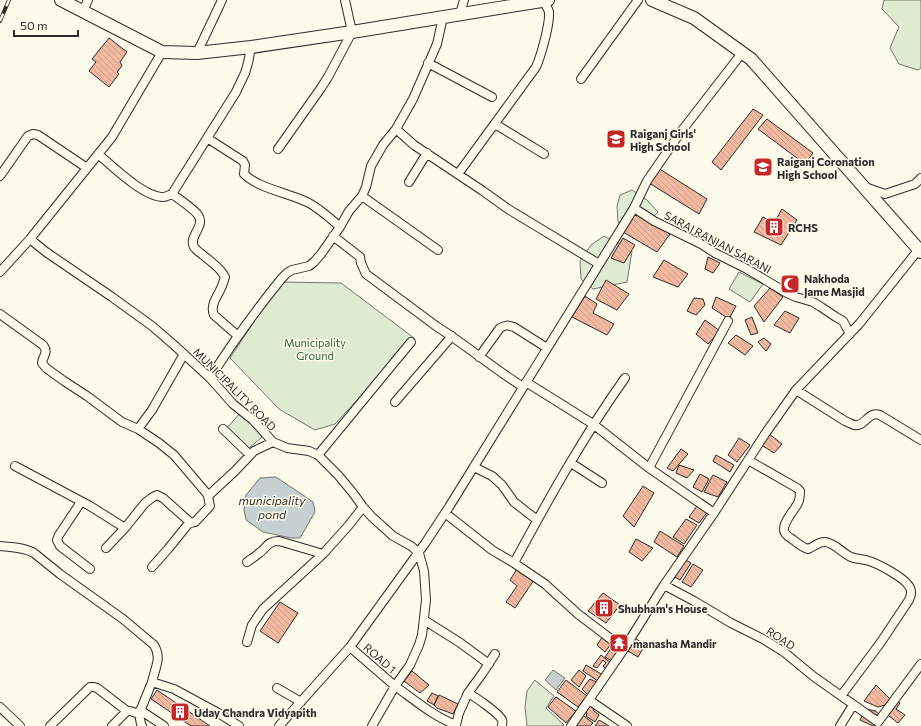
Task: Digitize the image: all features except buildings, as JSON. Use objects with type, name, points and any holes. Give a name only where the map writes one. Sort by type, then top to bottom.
[{"type":"main road","points":[[61,0],[85,6],[162,52],[198,54],[352,32],[546,0]]},
{"type":"main road","points":[[655,1],[694,18],[750,59],[920,250]]},
{"type":"street","points":[[198,54],[222,0]]},
{"type":"street","points":[[278,149],[321,88],[352,32],[345,0]]},
{"type":"street","points":[[460,14],[464,0]]},
{"type":"street","points":[[458,174],[536,67],[549,21],[549,11],[546,0]]},
{"type":"street","points":[[581,79],[638,0]]},
{"type":"street","points":[[210,378],[238,336],[282,278],[292,270],[309,266],[314,262],[340,227],[349,211],[362,196],[366,187],[371,166],[383,146],[396,129],[413,99],[437,44],[443,17]]},
{"type":"street","points":[[98,154],[122,175],[146,192],[155,196],[165,197],[172,194],[236,92],[245,73],[251,47]]},
{"type":"street","points":[[0,272],[30,239],[112,137],[162,52]]},
{"type":"street","points":[[279,726],[350,647],[419,553],[445,514],[634,208],[647,181],[680,133],[742,53]]},
{"type":"street","points":[[428,63],[492,97]]},
{"type":"street","points":[[495,124],[544,154]]},
{"type":"street","points":[[396,129],[414,145],[483,191],[508,210],[599,264]]},
{"type":"street","points":[[0,176],[28,136],[33,134],[38,135],[87,168]]},
{"type":"street","points":[[207,138],[243,161],[245,165],[244,174],[248,178],[254,182],[307,202],[340,227]]},
{"type":"street","points":[[409,182],[427,153]]},
{"type":"street","points":[[862,186],[885,194],[915,184],[921,178]]},
{"type":"street","points":[[172,194],[199,216],[201,222],[193,238],[192,244],[221,270],[225,276],[212,311],[214,315],[238,336]]},
{"type":"street","points":[[362,196],[438,250]]},
{"type":"street","name":"SARAJ RANJAN SARANI","points":[[634,208],[654,221],[701,244],[787,293],[813,302],[843,321],[850,334]]},
{"type":"street","points":[[333,236],[360,257],[366,274],[424,318],[452,336],[479,357],[593,424],[649,468],[714,513]]},
{"type":"street","name":"MUNICIPALITY ROAD","points":[[30,239],[112,296],[164,336],[210,378],[273,442],[287,448],[309,451],[318,455],[338,475],[363,507],[393,536],[411,546],[419,553]]},
{"type":"street","points":[[571,726],[796,390],[860,323],[920,250]]},
{"type":"street","points":[[0,314],[43,345],[46,349],[46,353],[42,363],[46,368],[122,422],[138,428],[159,443],[174,455],[208,495],[210,506],[195,522],[189,523],[152,567]]},
{"type":"street","points":[[649,468],[728,321]]},
{"type":"street","points":[[479,357],[500,328],[508,325],[514,327],[548,348]]},
{"type":"street","points":[[394,402],[452,336]]},
{"type":"street","points":[[318,455],[411,342]]},
{"type":"street","points":[[138,428],[152,410],[184,354]]},
{"type":"street","points":[[514,563],[537,520],[593,424],[625,378]]},
{"type":"street","points":[[796,390],[854,424],[862,424],[873,414],[876,414],[921,440]]},
{"type":"street","points":[[223,429],[250,455]]},
{"type":"street","points":[[208,495],[235,471],[254,451],[273,442]]},
{"type":"street","points":[[748,460],[800,491],[800,499],[798,504],[784,525],[785,534],[808,549],[822,542],[831,543],[852,558],[878,564],[902,579],[911,589],[909,600],[881,642],[841,696]]},
{"type":"street","points":[[571,463],[602,483]]},
{"type":"street","points":[[15,466],[90,506],[124,528]]},
{"type":"street","points":[[474,467],[492,476],[502,484],[514,502],[537,520]]},
{"type":"street","points":[[106,548],[145,503],[158,495],[191,523]]},
{"type":"street","points":[[81,502],[57,540],[60,546],[90,570]]},
{"type":"street","points":[[247,642],[252,625],[263,609],[323,554],[363,507]]},
{"type":"street","points":[[445,514],[492,550],[545,584],[578,614],[624,649]]},
{"type":"street","points":[[247,562],[273,541],[279,541],[323,554]]},
{"type":"street","points":[[0,546],[24,548],[34,552],[60,574],[123,619],[154,645],[158,656],[152,682],[140,712],[142,726]]},
{"type":"street","points":[[372,726],[395,686],[410,665],[422,635],[426,605],[426,588],[424,571],[419,553]]},
{"type":"street","name":"ROAD","points":[[664,585],[784,652],[813,676],[881,724],[920,666]]},
{"type":"street","points":[[424,620],[459,642],[489,664]]},
{"type":"street","name":"ROAD 1","points":[[350,647],[395,686],[434,714],[458,726]]},
{"type":"street","points":[[458,726],[459,713],[468,693],[495,654]]},
{"type":"street","points":[[152,682],[174,690],[220,714],[239,726]]},
{"type":"street","points":[[50,726],[90,687],[94,686],[127,711],[140,712],[164,726]]},
{"type":"street","points":[[277,688],[300,702]]},
{"type":"street","points":[[468,693],[499,716],[502,721],[502,726]]},
{"type":"street","points":[[588,700],[627,726]]},
{"type":"street","points":[[840,726],[853,704]]},
{"type":"street","points":[[0,707],[20,726]]},
{"type":"street","points":[[112,726],[127,711]]},
{"type":"green space","points":[[884,0],[921,0],[921,68],[918,70],[899,64],[890,48],[899,27],[882,9]]},
{"type":"green space","points":[[632,190],[647,200],[658,212],[640,231],[630,236],[618,222],[617,206],[620,195]]},
{"type":"green space","points":[[604,236],[632,251],[627,282],[593,289],[581,279],[580,261],[591,245]]},
{"type":"green space","points":[[739,272],[763,284],[750,302],[729,289]]},
{"type":"green space","name":"Municipality Ground","points":[[280,282],[341,283],[414,338],[335,424],[315,430],[279,409],[230,358]]},
{"type":"green space","points":[[241,412],[262,437],[248,449],[227,428]]},
{"type":"green space","points":[[535,680],[554,696],[546,708],[564,725],[563,726],[527,726],[525,707],[527,691]]},
{"type":"water","name":"municipality pond","points":[[276,477],[313,502],[315,512],[300,538],[291,538],[263,532],[246,520],[244,510],[246,495],[260,478]]},
{"type":"water","points":[[553,670],[565,678],[556,690],[545,680]]},
{"type":"railway","points":[[0,21],[9,0]]},
{"type":"place","name":"Raiganj Girls' High School","points":[[616,139]]},
{"type":"place","name":"Raiganj Coronation High School","points":[[763,167]]},
{"type":"place","name":"RCHS","points":[[774,227]]},
{"type":"place","name":"Nakhoda Jame Masjid","points":[[790,284]]},
{"type":"place","name":"Shubham's House","points":[[604,608]]},
{"type":"place","name":"manasha Mandir","points":[[619,643]]},
{"type":"place","name":"Uday Chandra Vidyapith","points":[[180,712]]}]
